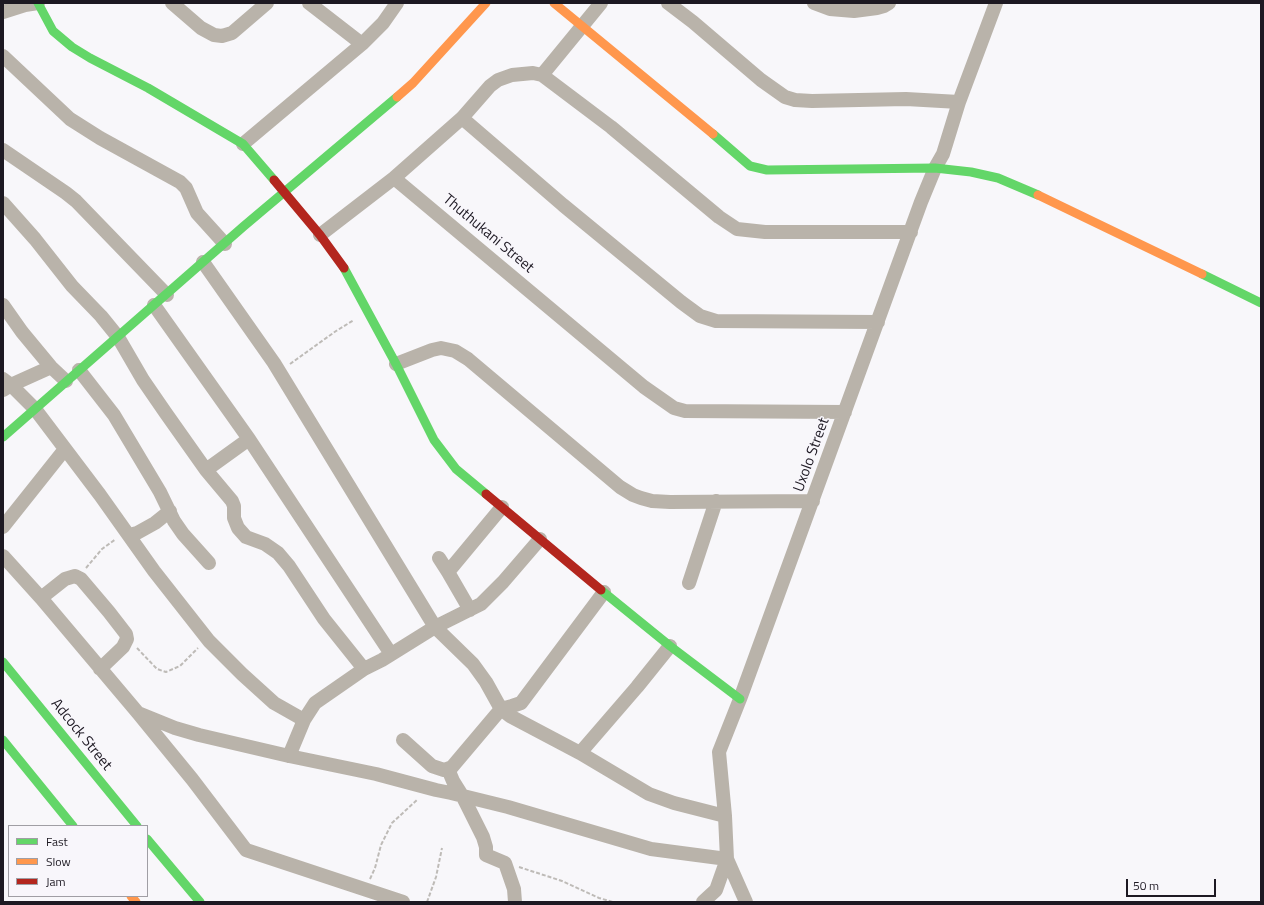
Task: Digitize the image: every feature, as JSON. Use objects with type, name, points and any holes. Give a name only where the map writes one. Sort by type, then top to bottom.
[{"type":"street","points":[[3,12],[25,5],[38,3],[53,31],[72,47],[148,88],[243,144],[320,235],[347,271],[396,364],[431,435],[444,456],[456,469],[604,592],[670,646],[740,699]]},
{"type":"street","points":[[172,3],[201,28],[214,35],[222,36],[232,33],[267,3]]},
{"type":"street","points":[[308,3],[362,44]]},
{"type":"street","points":[[243,144],[362,44],[383,23],[397,3]]},
{"type":"street","points":[[3,437],[284,192],[413,83],[486,3]]},
{"type":"street","points":[[554,3],[750,166],[767,170],[935,168],[971,172],[998,178],[1039,195],[1261,303]]},
{"type":"street","points":[[542,75],[601,3]]},
{"type":"street","points":[[668,3],[693,22],[761,80],[785,97],[795,100],[812,101],[906,99],[959,102]]},
{"type":"street","points":[[814,3],[830,9],[854,11],[876,8],[889,3]]},
{"type":"street","name":"Uxolo Street","points":[[725,816],[719,752],[740,699],[921,202],[935,168],[943,154],[959,102],[996,3]]},
{"type":"street","points":[[3,56],[70,119],[100,138],[180,182],[186,188],[197,213],[224,244]]},
{"type":"street","points":[[320,235],[394,178],[462,118],[498,80],[522,73],[542,75],[611,127],[723,220],[737,229],[743,231],[765,232],[911,232]]},
{"type":"street","points":[[462,118],[562,204],[700,316],[716,321],[878,322]]},
{"type":"street","points":[[3,150],[76,201],[167,295]]},
{"type":"street","name":"Thuthukani Street","points":[[394,178],[644,387],[674,408],[685,411],[845,412]]},
{"type":"street","points":[[3,203],[35,239],[72,286],[101,316],[118,337],[143,380],[206,470],[232,501],[236,524],[242,532],[246,537],[265,544],[278,553],[289,566],[324,619],[364,669]]},
{"type":"street","points":[[203,262],[257,337],[279,371],[435,627],[473,664],[486,682],[500,708],[510,716],[580,753],[649,794],[674,803],[725,816],[727,859],[744,898]]},
{"type":"street","points":[[3,305],[22,332],[51,367],[66,381]]},
{"type":"street","points":[[154,305],[249,439],[391,654]]},
{"type":"street","points":[[396,364],[441,348],[455,351],[468,359],[620,486],[633,494],[652,501],[813,500]]},
{"type":"street","points":[[51,367],[6,385],[34,409],[129,535],[154,571],[207,639],[274,703],[304,720]]},
{"type":"street","points":[[79,370],[114,415],[160,492],[174,521],[183,534],[209,563]]},
{"type":"street","points":[[206,470],[249,439]]},
{"type":"street","points":[[3,527],[65,449]]},
{"type":"street","points":[[689,583],[716,501]]},
{"type":"street","points":[[448,572],[502,507]]},
{"type":"street","points":[[129,535],[138,533],[155,523],[170,511]]},
{"type":"street","points":[[290,756],[304,720],[315,703],[364,669],[435,627],[481,604],[490,596],[540,539]]},
{"type":"street","points":[[3,556],[41,598],[138,713],[192,779],[246,850],[403,902]]},
{"type":"street","points":[[439,558],[470,610]]},
{"type":"street","points":[[41,598],[65,579],[71,576],[78,577],[119,623],[126,634],[126,642],[100,669]]},
{"type":"street","points":[[403,740],[432,766],[444,770],[448,769],[500,708],[520,703],[604,592]]},
{"type":"street","points":[[580,753],[670,646]]},
{"type":"street","name":"Adcock Street","points":[[3,662],[136,825]]},
{"type":"street","points":[[138,713],[175,728],[199,735],[376,774],[430,789],[508,807],[651,849],[727,859]]},
{"type":"street","points":[[3,740],[72,825]]},
{"type":"street","points":[[448,769],[483,837],[486,847],[486,855],[505,863],[514,889],[515,902]]},
{"type":"street","points":[[148,840],[200,902]]},
{"type":"street","points":[[705,901],[716,890],[727,859]]},
{"type":"street","points":[[705,901],[721,894],[735,891],[744,898]]},
{"type":"path","points":[[279,371],[336,332],[368,313]]},
{"type":"path","points":[[78,577],[102,549],[118,538],[129,535]]},
{"type":"path","points":[[126,642],[134,645],[157,669],[166,672],[180,666],[207,639]]},
{"type":"path","points":[[366,890],[375,868],[381,846],[392,823],[430,789]]},
{"type":"path","points":[[427,902],[436,877],[442,848]]},
{"type":"path","points":[[505,863],[562,881],[599,898],[613,902]]},
{"type":"traffic: fast","points":[[38,3],[53,31],[72,47],[148,88],[243,144],[274,180]]},
{"type":"traffic: fast","points":[[3,437],[244,226],[397,97]]},
{"type":"traffic: fast","points":[[713,134],[750,166],[767,170],[935,168],[971,172],[998,178],[1038,195]]},
{"type":"traffic: fast","points":[[344,268],[396,364],[434,440],[456,469],[486,494]]},
{"type":"traffic: fast","points":[[1202,274],[1261,303]]},
{"type":"traffic: fast","points":[[601,590],[670,646],[740,699]]},
{"type":"traffic: fast","points":[[3,662],[136,825]]},
{"type":"traffic: fast","points":[[3,740],[72,825]]},
{"type":"traffic: fast","points":[[148,840],[200,902]]},
{"type":"traffic: slow","points":[[397,97],[413,83],[486,3]]},
{"type":"traffic: slow","points":[[554,3],[713,134]]},
{"type":"traffic: slow","points":[[1038,195],[1202,274]]},
{"type":"traffic: slow","points":[[132,897],[136,902]]},
{"type":"traffic: jam","points":[[274,180],[320,235],[344,268]]},
{"type":"traffic: jam","points":[[486,494],[601,590]]}]
